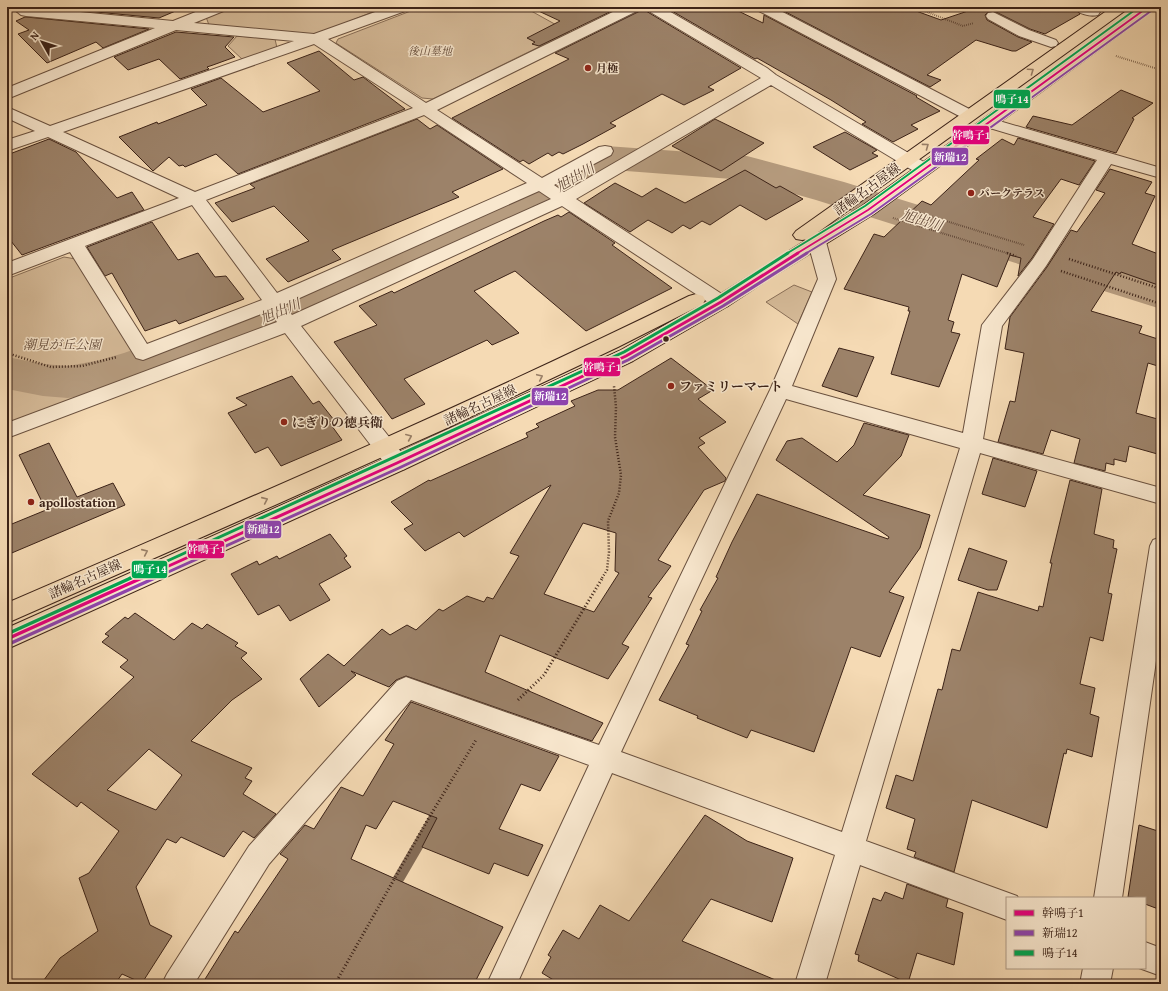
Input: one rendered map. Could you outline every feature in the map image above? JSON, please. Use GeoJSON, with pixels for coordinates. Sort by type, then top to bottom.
{"type":"FeatureCollection","features":[{"type":"Feature","properties":{"kind":"main road","name":"諸輪名古屋線"},"geometry":{"type":"LineString","coordinates":[[864,202],[907,159],[1121,7]]}},
{"type":"Feature","properties":{"kind":"main road","name":"諸輪名古屋線"},"geometry":{"type":"LineString","coordinates":[[7,613],[391,455],[626,356],[715,298],[757,278],[812,236],[864,202],[923,169],[989,123],[1148,7]]}},
{"type":"Feature","properties":{"kind":"main road","name":"諸輪名古屋線"},"geometry":{"type":"LineString","coordinates":[[7,639],[391,455]]}},
{"type":"Feature","properties":{"kind":"street"},"geometry":{"type":"LineString","coordinates":[[7,94],[221,7]]}},
{"type":"Feature","properties":{"kind":"street"},"geometry":{"type":"LineString","coordinates":[[7,270],[196,199],[426,109],[634,7]]}},
{"type":"Feature","properties":{"kind":"street"},"geometry":{"type":"LineString","coordinates":[[652,7],[762,71],[771,78],[923,169]]}},
{"type":"Feature","properties":{"kind":"street"},"geometry":{"type":"LineString","coordinates":[[762,7],[969,115]]}},
{"type":"Feature","properties":{"kind":"street"},"geometry":{"type":"LineString","coordinates":[[7,146],[315,39],[399,8]]}},
{"type":"Feature","properties":{"kind":"street"},"geometry":{"type":"LineString","coordinates":[[7,19],[28,9],[176,26],[315,39],[324,43],[426,109],[715,298]]}},
{"type":"Feature","properties":{"kind":"street"},"geometry":{"type":"LineString","coordinates":[[994,16],[1024,33],[1051,43]]}},
{"type":"Feature","properties":{"kind":"street"},"geometry":{"type":"LineString","coordinates":[[7,431],[280,312],[551,191],[630,161],[771,78]]}},
{"type":"Feature","properties":{"kind":"street"},"geometry":{"type":"LineString","coordinates":[[7,112],[196,199],[280,312],[391,455]]}},
{"type":"Feature","properties":{"kind":"street"},"geometry":{"type":"LineString","coordinates":[[989,123],[1161,173]]}},
{"type":"Feature","properties":{"kind":"street"},"geometry":{"type":"LineString","coordinates":[[551,191],[550,181],[605,151]]}},
{"type":"Feature","properties":{"kind":"street"},"geometry":{"type":"LineString","coordinates":[[810,984],[972,444],[992,325],[1043,258],[1106,158]]}},
{"type":"Feature","properties":{"kind":"street"},"geometry":{"type":"LineString","coordinates":[[75,244],[143,353],[260,308],[280,312],[551,191]]}},
{"type":"Feature","properties":{"kind":"street"},"geometry":{"type":"LineString","coordinates":[[502,984],[605,760],[780,390],[827,279],[812,236]]}},
{"type":"Feature","properties":{"kind":"street"},"geometry":{"type":"LineString","coordinates":[[780,390],[1161,496]]}},
{"type":"Feature","properties":{"kind":"street"},"geometry":{"type":"LineString","coordinates":[[1108,897],[1161,546]]}},
{"type":"Feature","properties":{"kind":"street"},"geometry":{"type":"LineString","coordinates":[[177,984],[259,855],[406,688],[605,760],[624,765],[1006,906]]}},
{"type":"Feature","properties":{"kind":"street"},"geometry":{"type":"LineString","coordinates":[[1146,956],[1161,962]]}},
{"type":"Feature","properties":{"kind":"street"},"geometry":{"type":"LineString","coordinates":[[1095,984],[1098,969]]}},
{"type":"Feature","properties":{"kind":"path"},"geometry":{"type":"LineString","coordinates":[[914,7],[963,26],[994,16]]}},
{"type":"Feature","properties":{"kind":"path"},"geometry":{"type":"LineString","coordinates":[[1113,54],[1161,70]]}},
{"type":"Feature","properties":{"kind":"path"},"geometry":{"type":"LineString","coordinates":[[7,354],[50,367],[82,366],[133,353],[143,353]]}},
{"type":"Feature","properties":{"kind":"path"},"geometry":{"type":"LineString","coordinates":[[335,984],[423,828],[494,719],[544,674],[607,570],[609,552],[608,521],[619,493],[621,475],[615,437],[616,407],[614,385]]}},
{"type":"Feature","properties":{"kind":"green space"},"geometry":{"type":"Polygon","coordinates":[[[231,7],[385,7],[320,33],[310,34],[209,25],[206,17],[231,7]]]}},
{"type":"Feature","properties":{"kind":"green space","name":"後山墓地"},"geometry":{"type":"Polygon","coordinates":[[[421,7],[524,7],[569,32],[433,99],[422,98],[336,43],[338,39],[421,7]]]}},
{"type":"Feature","properties":{"kind":"green space"},"geometry":{"type":"Polygon","coordinates":[[[237,36],[275,39],[277,48],[243,60],[228,46],[237,36]]]}},
{"type":"Feature","properties":{"kind":"green space","name":"潮見が丘公園"},"geometry":{"type":"Polygon","coordinates":[[[64,257],[76,259],[145,372],[7,424],[7,279],[64,257]]]}},
{"type":"Feature","properties":{"kind":"green space"},"geometry":{"type":"Polygon","coordinates":[[[794,285],[812,292],[798,324],[766,302],[794,285]]]}},
{"type":"Feature","properties":{"kind":"building"},"geometry":{"type":"Polygon","coordinates":[[[44,7],[185,7],[159,18],[44,7]]]}},
{"type":"Feature","properties":{"kind":"building"},"geometry":{"type":"Polygon","coordinates":[[[530,7],[620,7],[539,46],[532,44],[535,42],[527,38],[560,21],[530,7]]]}},
{"type":"Feature","properties":{"kind":"building"},"geometry":{"type":"Polygon","coordinates":[[[642,7],[646,11],[741,68],[708,87],[714,90],[684,105],[662,94],[610,123],[616,126],[583,144],[563,154],[559,152],[552,156],[548,153],[529,164],[523,160],[520,162],[452,118],[569,59],[555,53],[640,11],[642,7]]]}},
{"type":"Feature","properties":{"kind":"building"},"geometry":{"type":"Polygon","coordinates":[[[665,7],[707,7],[714,11],[721,7],[730,7],[763,23],[764,15],[917,96],[916,97],[940,111],[911,125],[918,129],[893,142],[862,124],[866,122],[831,100],[757,58],[755,59],[665,7]]]}},
{"type":"Feature","properties":{"kind":"building"},"geometry":{"type":"Polygon","coordinates":[[[776,7],[905,7],[941,20],[980,7],[1073,7],[1080,14],[1045,34],[1030,29],[994,11],[988,12],[985,15],[987,20],[1018,37],[1032,42],[1016,51],[1012,51],[976,40],[927,75],[941,80],[930,87],[776,7]]]}},
{"type":"Feature","properties":{"kind":"building"},"geometry":{"type":"Polygon","coordinates":[[[25,17],[149,29],[103,48],[96,42],[47,63],[18,34],[29,30],[16,21],[25,17]]]}},
{"type":"Feature","properties":{"kind":"building"},"geometry":{"type":"Polygon","coordinates":[[[176,32],[234,37],[225,47],[235,57],[207,67],[209,69],[180,79],[159,59],[128,70],[114,57],[176,32]]]}},
{"type":"Feature","properties":{"kind":"building"},"geometry":{"type":"Polygon","coordinates":[[[319,51],[354,80],[363,77],[405,109],[238,174],[216,154],[185,167],[183,165],[179,166],[169,157],[153,171],[119,137],[207,105],[191,89],[221,78],[263,112],[320,91],[287,63],[319,51]]]}},
{"type":"Feature","properties":{"kind":"building"},"geometry":{"type":"Polygon","coordinates":[[[1121,90],[1153,103],[1132,118],[1134,119],[1116,153],[1026,127],[1033,116],[1072,125],[1121,90]]]}},
{"type":"Feature","properties":{"kind":"building"},"geometry":{"type":"Polygon","coordinates":[[[417,119],[430,129],[437,125],[503,169],[452,192],[459,197],[332,250],[341,259],[288,282],[266,259],[309,241],[274,206],[232,222],[215,203],[255,188],[250,184],[417,119]]]}},
{"type":"Feature","properties":{"kind":"building"},"geometry":{"type":"Polygon","coordinates":[[[715,119],[764,143],[721,171],[672,146],[715,119]]]}},
{"type":"Feature","properties":{"kind":"building"},"geometry":{"type":"Polygon","coordinates":[[[845,132],[877,150],[872,153],[878,156],[850,170],[813,147],[845,132]]]}},
{"type":"Feature","properties":{"kind":"building"},"geometry":{"type":"Polygon","coordinates":[[[1018,138],[1095,161],[1079,185],[1061,179],[1033,217],[1054,224],[1032,258],[1018,276],[1021,258],[1010,255],[997,287],[962,274],[948,320],[954,322],[951,332],[960,334],[939,387],[891,374],[910,311],[908,311],[909,307],[844,289],[874,234],[884,237],[922,201],[931,205],[979,160],[976,159],[1002,139],[1014,145],[1018,138]]]}},
{"type":"Feature","properties":{"kind":"building"},"geometry":{"type":"Polygon","coordinates":[[[49,139],[76,152],[117,198],[132,192],[144,210],[22,255],[7,236],[7,155],[49,139]]]}},
{"type":"Feature","properties":{"kind":"building"},"geometry":{"type":"Polygon","coordinates":[[[1110,169],[1152,182],[1145,193],[1155,196],[1132,244],[1161,255],[1161,286],[1121,272],[1120,274],[1116,272],[1091,311],[1142,326],[1139,333],[1161,340],[1161,367],[1148,363],[1136,413],[1161,420],[1161,455],[1129,446],[1126,462],[1114,459],[1114,465],[1106,463],[1105,471],[1074,463],[1080,439],[1051,430],[1043,454],[998,442],[1010,401],[1015,402],[1024,353],[1005,349],[1010,317],[1047,267],[1071,230],[1077,232],[1105,193],[1096,190],[1110,169]]]}},
{"type":"Feature","properties":{"kind":"building"},"geometry":{"type":"Polygon","coordinates":[[[745,170],[776,188],[780,186],[803,199],[766,220],[740,205],[710,225],[702,221],[690,229],[683,225],[672,233],[648,220],[630,232],[584,203],[615,183],[642,197],[656,188],[685,203],[745,170]]]}},
{"type":"Feature","properties":{"kind":"building"},"geometry":{"type":"Polygon","coordinates":[[[569,212],[615,243],[612,245],[672,288],[586,331],[515,271],[474,291],[519,333],[492,345],[487,340],[404,379],[425,404],[392,419],[334,342],[377,325],[359,306],[392,291],[394,293],[544,221],[558,215],[561,217],[569,212]]]}},
{"type":"Feature","properties":{"kind":"building"},"geometry":{"type":"Polygon","coordinates":[[[152,222],[178,260],[198,253],[215,277],[226,276],[244,299],[179,324],[176,320],[145,331],[112,273],[105,276],[87,247],[152,222]]]}},
{"type":"Feature","properties":{"kind":"building"},"geometry":{"type":"Polygon","coordinates":[[[839,348],[874,357],[857,397],[822,386],[839,348]]]}},
{"type":"Feature","properties":{"kind":"building"},"geometry":{"type":"Polygon","coordinates":[[[671,358],[713,390],[698,399],[726,422],[699,438],[705,443],[698,447],[726,478],[725,481],[704,490],[658,560],[671,566],[648,597],[652,598],[622,644],[629,647],[608,679],[500,635],[485,672],[603,723],[592,741],[406,676],[396,680],[389,687],[351,671],[356,675],[319,707],[300,679],[328,654],[344,666],[382,629],[390,635],[407,625],[416,630],[439,609],[443,611],[467,596],[484,602],[487,597],[493,599],[519,556],[510,553],[551,485],[464,537],[459,532],[425,551],[404,529],[413,524],[391,502],[429,480],[430,481],[528,437],[526,433],[539,427],[536,424],[575,406],[571,401],[598,390],[618,390],[671,358]],[[583,523],[544,594],[594,612],[619,573],[615,571],[616,533],[583,523]]]}},
{"type":"Feature","properties":{"kind":"building"},"geometry":{"type":"Polygon","coordinates":[[[292,376],[313,404],[319,401],[334,420],[329,422],[342,440],[281,466],[268,447],[255,453],[228,413],[247,405],[236,398],[292,376]]]}},
{"type":"Feature","properties":{"kind":"building"},"geometry":{"type":"Polygon","coordinates":[[[864,423],[909,435],[901,456],[863,495],[930,515],[920,548],[889,592],[904,597],[880,657],[851,647],[814,752],[751,730],[747,738],[697,718],[698,716],[659,700],[689,645],[686,644],[702,611],[700,610],[718,578],[716,577],[732,542],[757,494],[888,539],[889,537],[776,460],[787,441],[802,438],[837,462],[854,445],[864,423]]]}},
{"type":"Feature","properties":{"kind":"building"},"geometry":{"type":"Polygon","coordinates":[[[49,443],[77,497],[113,483],[125,505],[7,555],[7,526],[46,510],[19,455],[49,443]]]}},
{"type":"Feature","properties":{"kind":"building"},"geometry":{"type":"Polygon","coordinates":[[[993,458],[1037,471],[1025,507],[982,494],[993,458]]]}},
{"type":"Feature","properties":{"kind":"building"},"geometry":{"type":"Polygon","coordinates":[[[1070,480],[1102,489],[1094,534],[1114,540],[1113,548],[1117,549],[1108,593],[1112,594],[1103,641],[1090,637],[1080,684],[1095,688],[1090,714],[1099,717],[1092,757],[1067,749],[1066,754],[1064,753],[1047,828],[972,800],[954,872],[914,857],[916,852],[907,849],[915,819],[886,808],[896,775],[913,781],[938,689],[942,690],[952,649],[960,651],[978,592],[1038,611],[1039,606],[1043,607],[1052,563],[1050,563],[1070,480]]]}},
{"type":"Feature","properties":{"kind":"building"},"geometry":{"type":"Polygon","coordinates":[[[330,534],[347,556],[344,558],[351,567],[319,584],[330,600],[290,621],[279,605],[258,615],[231,574],[257,561],[259,565],[277,556],[279,559],[330,534]]]}},
{"type":"Feature","properties":{"kind":"building"},"geometry":{"type":"Polygon","coordinates":[[[969,548],[1007,561],[997,590],[988,590],[958,580],[969,548]]]}},
{"type":"Feature","properties":{"kind":"building"},"geometry":{"type":"Polygon","coordinates":[[[135,613],[174,640],[192,623],[202,629],[207,624],[238,643],[235,646],[247,653],[241,658],[262,679],[232,700],[191,741],[252,768],[245,778],[252,781],[243,794],[276,814],[254,838],[243,831],[224,857],[181,837],[176,843],[167,839],[136,887],[150,925],[172,936],[142,983],[122,974],[115,984],[41,984],[60,958],[98,931],[79,878],[89,873],[119,831],[81,802],[77,807],[32,774],[134,677],[120,667],[128,660],[102,642],[109,636],[105,634],[125,617],[128,619],[135,613]],[[149,749],[107,790],[156,810],[182,775],[149,749]]]}},
{"type":"Feature","properties":{"kind":"building"},"geometry":{"type":"Polygon","coordinates":[[[411,702],[559,756],[540,791],[521,784],[499,829],[543,845],[528,876],[494,863],[489,874],[422,847],[437,818],[393,801],[376,829],[366,825],[351,859],[503,927],[474,984],[202,984],[235,931],[238,933],[288,859],[280,854],[305,825],[314,829],[341,787],[363,796],[394,744],[385,740],[411,702]]]}},
{"type":"Feature","properties":{"kind":"building"},"geometry":{"type":"Polygon","coordinates":[[[705,815],[747,841],[793,858],[772,922],[711,899],[682,941],[785,984],[560,984],[542,973],[551,957],[548,955],[563,930],[579,939],[600,905],[629,921],[705,815]]]}},
{"type":"Feature","properties":{"kind":"building"},"geometry":{"type":"Polygon","coordinates":[[[1139,825],[1161,832],[1161,910],[1146,904],[1146,897],[1128,897],[1139,825]]]}},
{"type":"Feature","properties":{"kind":"building"},"geometry":{"type":"Polygon","coordinates":[[[907,884],[948,899],[946,907],[963,913],[954,965],[917,953],[908,983],[858,961],[859,955],[855,954],[873,898],[881,901],[885,892],[903,899],[907,884]]]}},
{"type":"Feature","properties":{"kind":"waterway","name":"旭出川"},"geometry":{"type":"LineString","coordinates":[[7,373],[43,380],[68,382],[104,376],[141,364],[263,319],[542,196],[606,158],[747,168],[830,191],[1161,295]]}},
{"type":"Feature","properties":{"kind":"waterway"},"geometry":{"type":"LineString","coordinates":[[392,890],[441,806]]}},
{"type":"Feature","properties":{"kind":"transit line","name":"鳴子14"},"geometry":{"type":"LineString","coordinates":[[7,634],[395,458],[624,352],[718,298],[754,274],[865,206],[1139,7]]}},
{"type":"Feature","properties":{"kind":"transit line","name":"幹鳴子1"},"geometry":{"type":"LineString","coordinates":[[7,639],[397,463],[626,356],[721,302],[757,278],[868,210],[1148,7]]}},
{"type":"Feature","properties":{"kind":"transit line","name":"新瑞12"},"geometry":{"type":"LineString","coordinates":[[9,644],[399,468],[628,360],[723,306],[871,214],[1151,11]]}},
{"type":"Feature","properties":{"kind":"place","name":"月極"},"geometry":{"type":"Point","coordinates":[588,68]}},
{"type":"Feature","properties":{"kind":"place","name":"パークテラス"},"geometry":{"type":"Point","coordinates":[971,193]}},
{"type":"Feature","properties":{"kind":"place","name":"ファミリーマート"},"geometry":{"type":"Point","coordinates":[671,386]}},
{"type":"Feature","properties":{"kind":"place","name":"にぎりの徳兵衛"},"geometry":{"type":"Point","coordinates":[284,422]}},
{"type":"Feature","properties":{"kind":"place","name":"apollostation"},"geometry":{"type":"Point","coordinates":[31,502]}}]}
